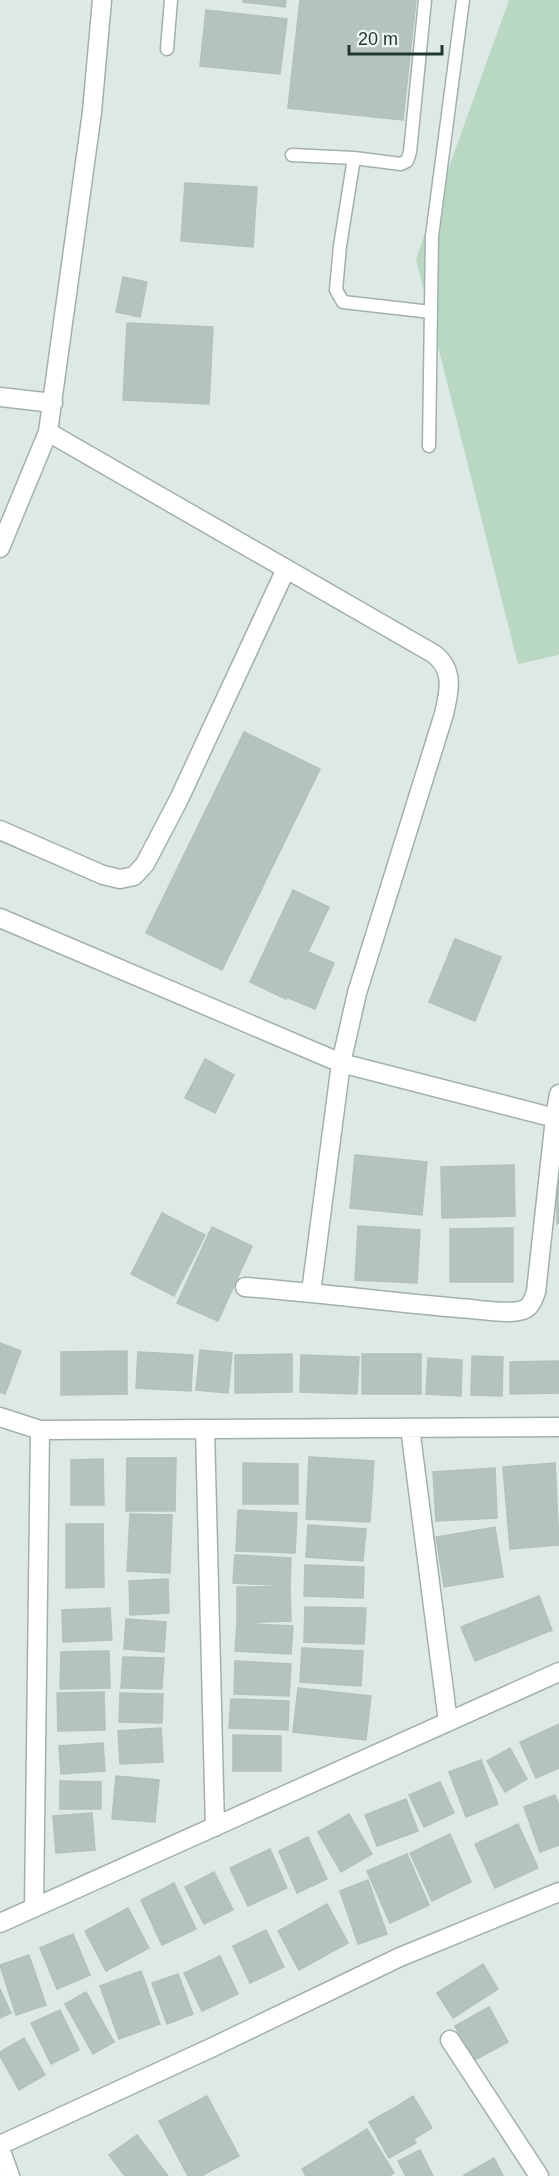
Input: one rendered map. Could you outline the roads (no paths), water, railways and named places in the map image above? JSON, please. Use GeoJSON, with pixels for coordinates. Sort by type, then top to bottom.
{"type":"FeatureCollection","features":[{"type":"Feature","properties":{"kind":"street"},"geometry":{"type":"LineString","coordinates":[[0,548],[48,432],[92,112],[102,0]]}},
{"type":"Feature","properties":{"kind":"street"},"geometry":{"type":"LineString","coordinates":[[0,397],[53,403]]}},
{"type":"Feature","properties":{"kind":"street"},"geometry":{"type":"LineString","coordinates":[[48,432],[434,654],[445,663],[450,682],[444,714],[357,993],[341,1063],[310,1292]]}},
{"type":"Feature","properties":{"kind":"street"},"geometry":{"type":"LineString","coordinates":[[0,830],[104,875],[120,879],[134,876],[145,864],[179,799],[286,569]]}},
{"type":"Feature","properties":{"kind":"street"},"geometry":{"type":"LineString","coordinates":[[0,918],[341,1063],[557,1118]]}},
{"type":"Feature","properties":{"kind":"street"},"geometry":{"type":"LineString","coordinates":[[245,1287],[408,1304],[505,1311],[526,1309],[536,1292],[559,1094]]}},
{"type":"Feature","properties":{"kind":"street"},"geometry":{"type":"LineString","coordinates":[[0,1417],[40,1430],[559,1427]]}},
{"type":"Feature","properties":{"kind":"street"},"geometry":{"type":"LineString","coordinates":[[410,1428],[448,1722]]}},
{"type":"Feature","properties":{"kind":"street"},"geometry":{"type":"LineString","coordinates":[[34,1908],[40,1430]]}},
{"type":"Feature","properties":{"kind":"street"},"geometry":{"type":"LineString","coordinates":[[205,1430],[214,1827]]}},
{"type":"Feature","properties":{"kind":"street"},"geometry":{"type":"LineString","coordinates":[[0,1923],[559,1672]]}},
{"type":"Feature","properties":{"kind":"street"},"geometry":{"type":"LineString","coordinates":[[10,2176],[0,2146],[400,1957],[559,1892]]}},
{"type":"Feature","properties":{"kind":"street"},"geometry":{"type":"LineString","coordinates":[[450,2040],[539,2176]]}},
{"type":"Feature","properties":{"kind":"lane"},"geometry":{"type":"LineString","coordinates":[[167,49],[171,0]]}},
{"type":"Feature","properties":{"kind":"lane"},"geometry":{"type":"LineString","coordinates":[[292,155],[354,158],[401,164],[407,161],[410,152],[425,0]]}},
{"type":"Feature","properties":{"kind":"lane"},"geometry":{"type":"LineString","coordinates":[[429,446],[432,236],[463,0]]}},
{"type":"Feature","properties":{"kind":"lane"},"geometry":{"type":"LineString","coordinates":[[354,158],[340,246],[336,290],[343,302],[431,312]]}}]}
